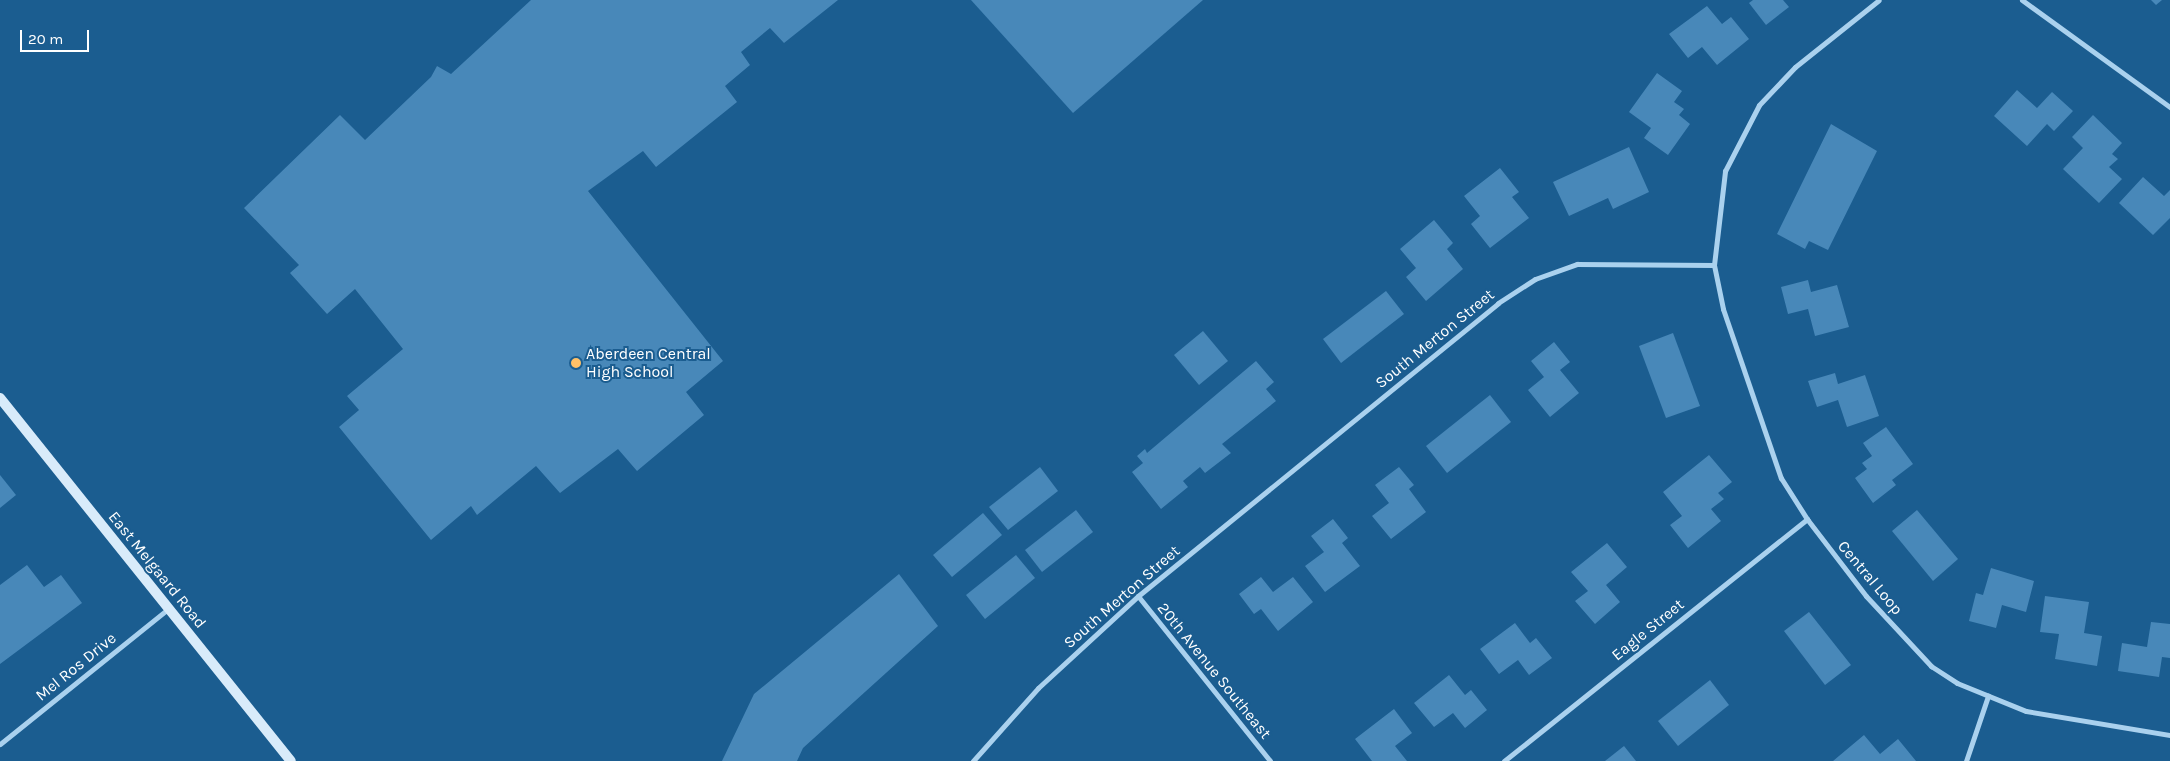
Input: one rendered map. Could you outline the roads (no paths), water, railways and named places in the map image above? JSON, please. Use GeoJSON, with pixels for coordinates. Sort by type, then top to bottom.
{"type":"FeatureCollection","features":[{"type":"Feature","properties":{"kind":"main road","name":"East Melgaard Road"},"geometry":{"type":"LineString","coordinates":[[0,398],[291,761]]}},
{"type":"Feature","properties":{"kind":"street"},"geometry":{"type":"LineString","coordinates":[[1714,265],[1725,171],[1759,106],[1795,67],[1879,0]]}},
{"type":"Feature","properties":{"kind":"street"},"geometry":{"type":"LineString","coordinates":[[2022,0],[2170,108]]}},
{"type":"Feature","properties":{"kind":"street","name":"South Merton Street"},"geometry":{"type":"LineString","coordinates":[[973,761],[1038,688],[1138,596],[1498,303],[1536,279],[1577,264],[1714,265]]}},
{"type":"Feature","properties":{"kind":"street","name":"Central Loop"},"geometry":{"type":"LineString","coordinates":[[1714,265],[1723,309],[1758,418],[1781,478],[1807,519],[1866,596],[1931,666],[1957,683],[2026,711],[2170,735]]}},
{"type":"Feature","properties":{"kind":"street","name":"Eagle Street"},"geometry":{"type":"LineString","coordinates":[[1504,761],[1807,519]]}},
{"type":"Feature","properties":{"kind":"street","name":"20th Avenue Southeast"},"geometry":{"type":"LineString","coordinates":[[1138,596],[1270,761]]}},
{"type":"Feature","properties":{"kind":"street","name":"Mel Ros Drive"},"geometry":{"type":"LineString","coordinates":[[0,744],[168,609]]}},
{"type":"Feature","properties":{"kind":"street"},"geometry":{"type":"LineString","coordinates":[[1966,761],[1988,696]]}},
{"type":"Feature","properties":{"kind":"place","name":"Aberdeen Central High School"},"geometry":{"type":"Point","coordinates":[576,363]}}]}
